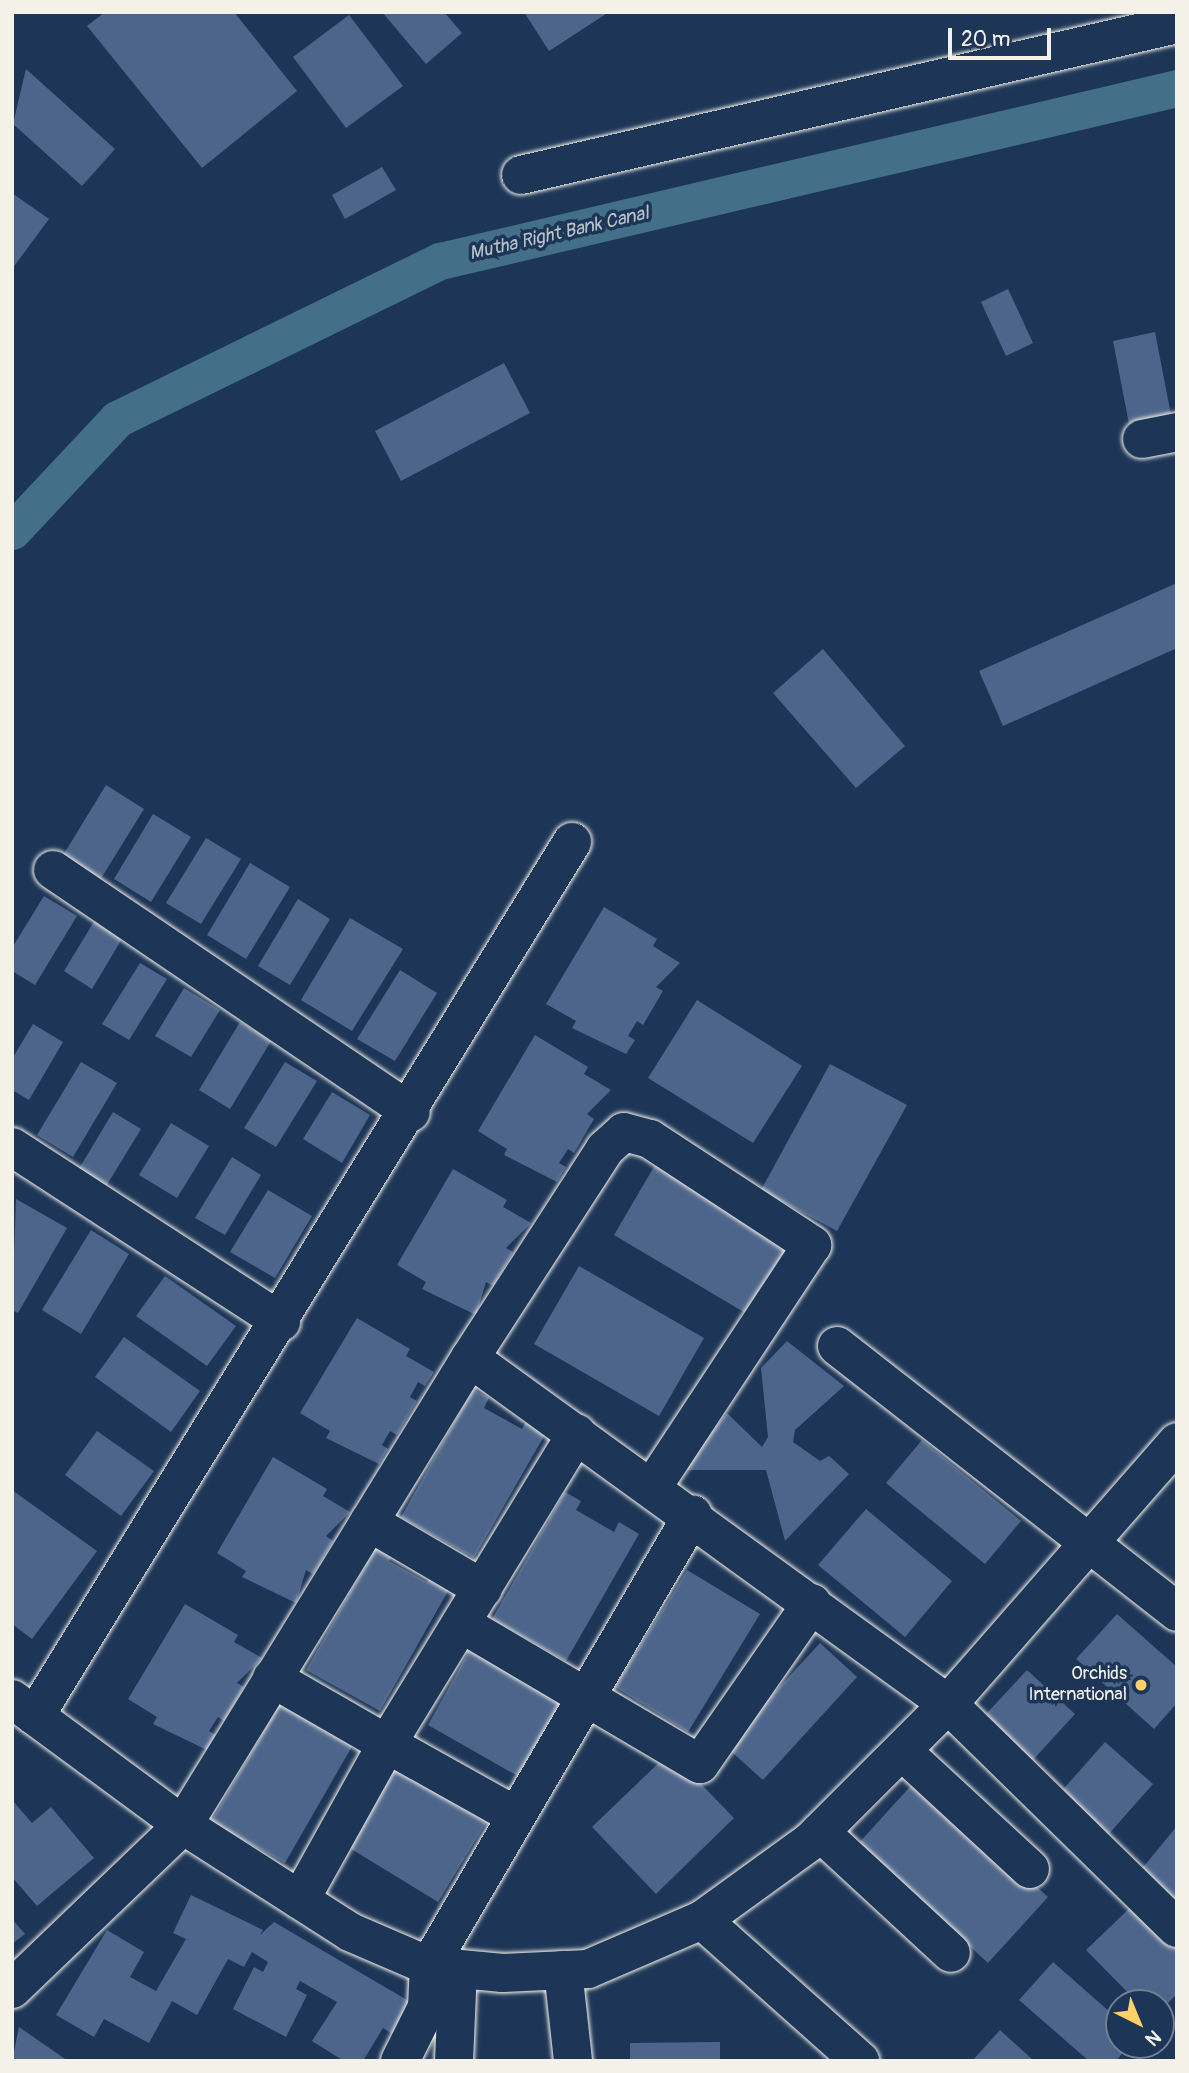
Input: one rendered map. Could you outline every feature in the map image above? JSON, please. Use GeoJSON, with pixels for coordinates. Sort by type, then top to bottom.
{"type":"FeatureCollection","features":[{"type":"Feature","properties":{"kind":"street"},"geometry":{"type":"LineString","coordinates":[[521,175],[1177,24]]}},
{"type":"Feature","properties":{"kind":"street"},"geometry":{"type":"LineString","coordinates":[[572,842],[411,1112],[281,1322],[24,1708],[183,1825],[350,1932],[443,1967],[588,1969],[702,1920],[820,1832],[948,1704],[1091,1540],[1173,1454]]}},
{"type":"Feature","properties":{"kind":"street"},"geometry":{"type":"LineString","coordinates":[[53,870],[411,1112]]}},
{"type":"Feature","properties":{"kind":"street"},"geometry":{"type":"LineString","coordinates":[[12,1989],[183,1825],[470,1358],[605,1149],[624,1132],[650,1139],[812,1245],[653,1486]]}},
{"type":"Feature","properties":{"kind":"street"},"geometry":{"type":"LineString","coordinates":[[12,1147],[281,1322]]}},
{"type":"Feature","properties":{"kind":"street"},"geometry":{"type":"LineString","coordinates":[[837,1346],[1091,1540],[1177,1612]]}},
{"type":"Feature","properties":{"kind":"street"},"geometry":{"type":"LineString","coordinates":[[470,1358],[693,1514],[948,1704],[1177,1928]]}},
{"type":"Feature","properties":{"kind":"street"},"geometry":{"type":"LineString","coordinates":[[300,1900],[387,1744],[577,1433]]}},
{"type":"Feature","properties":{"kind":"street"},"geometry":{"type":"LineString","coordinates":[[400,2061],[516,1816],[693,1514]]}},
{"type":"Feature","properties":{"kind":"street"},"geometry":{"type":"LineString","coordinates":[[369,1522],[483,1589]]}},
{"type":"Feature","properties":{"kind":"street"},"geometry":{"type":"LineString","coordinates":[[462,1624],[700,1763],[812,1603]]}},
{"type":"Feature","properties":{"kind":"street"},"geometry":{"type":"LineString","coordinates":[[272,1678],[516,1816]]}},
{"type":"Feature","properties":{"kind":"street"},"geometry":{"type":"LineString","coordinates":[[902,1751],[1030,1869]]}},
{"type":"Feature","properties":{"kind":"street"},"geometry":{"type":"LineString","coordinates":[[820,1832],[951,1953]]}},
{"type":"Feature","properties":{"kind":"street"},"geometry":{"type":"LineString","coordinates":[[702,1920],[860,2061]]}},
{"type":"Feature","properties":{"kind":"street"},"geometry":{"type":"LineString","coordinates":[[443,1967],[454,2061]]}},
{"type":"Feature","properties":{"kind":"street"},"geometry":{"type":"LineString","coordinates":[[563,1970],[573,2061]]}},
{"type":"Feature","properties":{"kind":"building"},"geometry":{"type":"Polygon","coordinates":[[[105,12],[234,12],[297,91],[202,168],[87,26],[105,12]]]}},
{"type":"Feature","properties":{"kind":"building"},"geometry":{"type":"Polygon","coordinates":[[[382,12],[444,12],[462,33],[426,64],[382,12]]]}},
{"type":"Feature","properties":{"kind":"building"},"geometry":{"type":"Polygon","coordinates":[[[524,12],[609,12],[549,51],[524,12]]]}},
{"type":"Feature","properties":{"kind":"building"},"geometry":{"type":"Polygon","coordinates":[[[349,15],[403,86],[346,128],[293,57],[349,15]]]}},
{"type":"Feature","properties":{"kind":"building"},"geometry":{"type":"Polygon","coordinates":[[[26,69],[115,149],[82,186],[13,124],[26,69]]]}},
{"type":"Feature","properties":{"kind":"building"},"geometry":{"type":"Polygon","coordinates":[[[382,167],[396,190],[345,219],[332,195],[382,167]]]}},
{"type":"Feature","properties":{"kind":"building"},"geometry":{"type":"Polygon","coordinates":[[[12,193],[49,219],[12,269],[12,193]]]}},
{"type":"Feature","properties":{"kind":"building"},"geometry":{"type":"Polygon","coordinates":[[[1008,289],[1033,343],[1006,356],[981,302],[1008,289]]]}},
{"type":"Feature","properties":{"kind":"building"},"geometry":{"type":"Polygon","coordinates":[[[1155,332],[1171,415],[1129,424],[1113,341],[1155,332]]]}},
{"type":"Feature","properties":{"kind":"building"},"geometry":{"type":"Polygon","coordinates":[[[504,363],[530,413],[401,481],[375,431],[504,363]]]}},
{"type":"Feature","properties":{"kind":"building"},"geometry":{"type":"Polygon","coordinates":[[[1177,583],[1177,648],[1003,726],[979,671],[1177,583]]]}},
{"type":"Feature","properties":{"kind":"building"},"geometry":{"type":"Polygon","coordinates":[[[823,649],[905,746],[856,788],[773,693],[823,649]]]}},
{"type":"Feature","properties":{"kind":"building"},"geometry":{"type":"Polygon","coordinates":[[[106,785],[144,809],[97,885],[59,862],[106,785]]]}},
{"type":"Feature","properties":{"kind":"building"},"geometry":{"type":"Polygon","coordinates":[[[153,814],[191,837],[151,902],[114,879],[153,814]]]}},
{"type":"Feature","properties":{"kind":"building"},"geometry":{"type":"Polygon","coordinates":[[[206,838],[241,859],[201,924],[166,903],[206,838]]]}},
{"type":"Feature","properties":{"kind":"building"},"geometry":{"type":"Polygon","coordinates":[[[250,863],[290,887],[246,959],[207,935],[250,863]]]}},
{"type":"Feature","properties":{"kind":"building"},"geometry":{"type":"Polygon","coordinates":[[[44,896],[77,916],[35,985],[12,971],[12,948],[44,896]]]}},
{"type":"Feature","properties":{"kind":"building"},"geometry":{"type":"Polygon","coordinates":[[[298,899],[330,919],[290,985],[258,966],[298,899]]]}},
{"type":"Feature","properties":{"kind":"building"},"geometry":{"type":"Polygon","coordinates":[[[604,907],[657,939],[653,946],[680,963],[656,987],[663,991],[643,1025],[637,1021],[628,1036],[635,1040],[626,1054],[572,1028],[576,1021],[546,1004],[604,907]]]}},
{"type":"Feature","properties":{"kind":"building"},"geometry":{"type":"Polygon","coordinates":[[[350,918],[403,949],[352,1031],[301,1000],[350,918]]]}},
{"type":"Feature","properties":{"kind":"building"},"geometry":{"type":"Polygon","coordinates":[[[95,920],[123,937],[92,989],[64,971],[95,920]]]}},
{"type":"Feature","properties":{"kind":"building"},"geometry":{"type":"Polygon","coordinates":[[[140,963],[167,979],[129,1040],[102,1024],[140,963]]]}},
{"type":"Feature","properties":{"kind":"building"},"geometry":{"type":"Polygon","coordinates":[[[400,970],[437,993],[395,1061],[357,1039],[400,970]]]}},
{"type":"Feature","properties":{"kind":"building"},"geometry":{"type":"Polygon","coordinates":[[[184,988],[220,1010],[191,1057],[155,1036],[184,988]]]}},
{"type":"Feature","properties":{"kind":"building"},"geometry":{"type":"Polygon","coordinates":[[[697,1000],[802,1066],[753,1143],[648,1078],[697,1000]]]}},
{"type":"Feature","properties":{"kind":"building"},"geometry":{"type":"Polygon","coordinates":[[[240,1022],[271,1041],[230,1109],[199,1090],[240,1022]]]}},
{"type":"Feature","properties":{"kind":"building"},"geometry":{"type":"Polygon","coordinates":[[[33,1024],[63,1042],[29,1100],[12,1090],[12,1059],[33,1024]]]}},
{"type":"Feature","properties":{"kind":"building"},"geometry":{"type":"Polygon","coordinates":[[[535,1035],[588,1067],[584,1074],[611,1090],[587,1114],[594,1119],[574,1153],[568,1149],[559,1163],[566,1167],[557,1182],[504,1155],[507,1149],[478,1131],[535,1035]]]}},
{"type":"Feature","properties":{"kind":"building"},"geometry":{"type":"Polygon","coordinates":[[[81,1062],[117,1083],[73,1157],[37,1135],[81,1062]]]}},
{"type":"Feature","properties":{"kind":"building"},"geometry":{"type":"Polygon","coordinates":[[[285,1062],[317,1081],[276,1147],[244,1128],[285,1062]]]}},
{"type":"Feature","properties":{"kind":"building"},"geometry":{"type":"Polygon","coordinates":[[[830,1064],[907,1105],[837,1231],[761,1190],[830,1064]]]}},
{"type":"Feature","properties":{"kind":"building"},"geometry":{"type":"Polygon","coordinates":[[[332,1092],[370,1115],[342,1163],[303,1139],[332,1092]]]}},
{"type":"Feature","properties":{"kind":"building"},"geometry":{"type":"Polygon","coordinates":[[[113,1112],[141,1129],[105,1188],[77,1172],[113,1112]]]}},
{"type":"Feature","properties":{"kind":"building"},"geometry":{"type":"Polygon","coordinates":[[[171,1123],[209,1146],[177,1198],[139,1175],[171,1123]]]}},
{"type":"Feature","properties":{"kind":"building"},"geometry":{"type":"Polygon","coordinates":[[[232,1157],[261,1175],[225,1235],[195,1218],[232,1157]]]}},
{"type":"Feature","properties":{"kind":"building"},"geometry":{"type":"Polygon","coordinates":[[[655,1165],[789,1244],[747,1314],[614,1235],[655,1165]]]}},
{"type":"Feature","properties":{"kind":"building"},"geometry":{"type":"Polygon","coordinates":[[[453,1169],[507,1200],[503,1207],[531,1223],[506,1248],[513,1252],[493,1286],[486,1282],[476,1315],[422,1289],[426,1282],[397,1265],[453,1169]]]}},
{"type":"Feature","properties":{"kind":"building"},"geometry":{"type":"Polygon","coordinates":[[[268,1190],[312,1216],[275,1278],[230,1252],[268,1190]]]}},
{"type":"Feature","properties":{"kind":"building"},"geometry":{"type":"Polygon","coordinates":[[[16,1199],[67,1228],[18,1313],[12,1310],[16,1199]]]}},
{"type":"Feature","properties":{"kind":"building"},"geometry":{"type":"Polygon","coordinates":[[[91,1230],[129,1254],[81,1334],[42,1310],[91,1230]]]}},
{"type":"Feature","properties":{"kind":"building"},"geometry":{"type":"Polygon","coordinates":[[[579,1266],[704,1338],[659,1416],[534,1344],[579,1266]]]}},
{"type":"Feature","properties":{"kind":"building"},"geometry":{"type":"Polygon","coordinates":[[[165,1276],[236,1326],[207,1366],[136,1316],[165,1276]]]}},
{"type":"Feature","properties":{"kind":"building"},"geometry":{"type":"Polygon","coordinates":[[[357,1318],[410,1349],[406,1356],[434,1372],[425,1386],[418,1382],[410,1397],[417,1401],[397,1435],[390,1431],[382,1445],[388,1449],[379,1464],[326,1438],[330,1431],[300,1413],[357,1318]]]}},
{"type":"Feature","properties":{"kind":"building"},"geometry":{"type":"Polygon","coordinates":[[[124,1337],[200,1391],[171,1432],[95,1377],[124,1337]]]}},
{"type":"Feature","properties":{"kind":"building"},"geometry":{"type":"Polygon","coordinates":[[[787,1341],[844,1386],[795,1430],[793,1442],[820,1461],[829,1456],[849,1474],[785,1541],[766,1470],[682,1470],[727,1413],[762,1447],[768,1437],[761,1368],[787,1341]]]}},
{"type":"Feature","properties":{"kind":"building"},"geometry":{"type":"Polygon","coordinates":[[[473,1389],[489,1398],[484,1408],[522,1429],[527,1420],[547,1431],[474,1558],[401,1517],[473,1389]]]}},
{"type":"Feature","properties":{"kind":"building"},"geometry":{"type":"Polygon","coordinates":[[[97,1431],[154,1471],[121,1516],[65,1475],[97,1431]]]}},
{"type":"Feature","properties":{"kind":"building"},"geometry":{"type":"Polygon","coordinates":[[[922,1440],[1021,1521],[985,1564],[886,1483],[922,1440]]]}},
{"type":"Feature","properties":{"kind":"building"},"geometry":{"type":"Polygon","coordinates":[[[273,1457],[327,1489],[323,1496],[350,1512],[326,1536],[333,1541],[313,1574],[306,1570],[296,1603],[242,1577],[246,1571],[217,1553],[273,1457]]]}},
{"type":"Feature","properties":{"kind":"building"},"geometry":{"type":"Polygon","coordinates":[[[12,1490],[97,1551],[32,1639],[12,1624],[12,1490]]]}},
{"type":"Feature","properties":{"kind":"building"},"geometry":{"type":"Polygon","coordinates":[[[565,1492],[581,1501],[576,1510],[614,1532],[619,1522],[639,1534],[566,1661],[492,1619],[565,1492]]]}},
{"type":"Feature","properties":{"kind":"building"},"geometry":{"type":"Polygon","coordinates":[[[866,1509],[952,1581],[905,1637],[818,1565],[866,1509]]]}},
{"type":"Feature","properties":{"kind":"building"},"geometry":{"type":"Polygon","coordinates":[[[379,1542],[395,1552],[389,1561],[427,1582],[433,1573],[452,1584],[380,1711],[306,1670],[379,1542]]]}},
{"type":"Feature","properties":{"kind":"building"},"geometry":{"type":"Polygon","coordinates":[[[687,1570],[760,1614],[688,1732],[615,1687],[687,1570]]]}},
{"type":"Feature","properties":{"kind":"building"},"geometry":{"type":"Polygon","coordinates":[[[185,1604],[238,1635],[234,1642],[262,1658],[237,1683],[244,1687],[224,1721],[218,1717],[209,1731],[216,1735],[207,1750],[153,1724],[157,1717],[128,1699],[185,1604]]]}},
{"type":"Feature","properties":{"kind":"building","name":"Orchids International"},"geometry":{"type":"Polygon","coordinates":[[[1117,1614],[1177,1667],[1177,1703],[1154,1729],[1076,1659],[1117,1614]]]}},
{"type":"Feature","properties":{"kind":"building"},"geometry":{"type":"Polygon","coordinates":[[[474,1642],[568,1695],[521,1778],[428,1725],[474,1642]]]}},
{"type":"Feature","properties":{"kind":"building"},"geometry":{"type":"Polygon","coordinates":[[[820,1643],[857,1677],[763,1780],[725,1746],[820,1643]]]}},
{"type":"Feature","properties":{"kind":"building"},"geometry":{"type":"Polygon","coordinates":[[[1027,1670],[1075,1714],[1022,1772],[973,1728],[1027,1670]]]}},
{"type":"Feature","properties":{"kind":"building"},"geometry":{"type":"Polygon","coordinates":[[[285,1695],[358,1736],[285,1863],[211,1822],[285,1695]]]}},
{"type":"Feature","properties":{"kind":"building"},"geometry":{"type":"Polygon","coordinates":[[[1105,1742],[1153,1784],[1100,1844],[1052,1802],[1105,1742]]]}},
{"type":"Feature","properties":{"kind":"building"},"geometry":{"type":"Polygon","coordinates":[[[670,1752],[734,1818],[656,1894],[592,1827],[670,1752]]]}},
{"type":"Feature","properties":{"kind":"building"},"geometry":{"type":"Polygon","coordinates":[[[401,1760],[491,1815],[438,1902],[348,1847],[401,1760]]]}},
{"type":"Feature","properties":{"kind":"building"},"geometry":{"type":"Polygon","coordinates":[[[917,1779],[1048,1897],[988,1963],[858,1844],[917,1779]]]}},
{"type":"Feature","properties":{"kind":"building"},"geometry":{"type":"Polygon","coordinates":[[[12,1800],[32,1823],[51,1807],[94,1858],[37,1906],[12,1877],[12,1800]]]}},
{"type":"Feature","properties":{"kind":"building"},"geometry":{"type":"Polygon","coordinates":[[[1177,1826],[1177,1901],[1140,1871],[1177,1826]]]}},
{"type":"Feature","properties":{"kind":"building"},"geometry":{"type":"Polygon","coordinates":[[[191,1895],[263,1930],[260,1935],[274,1922],[419,2007],[400,2039],[383,2028],[363,2061],[344,2061],[312,2041],[337,2002],[300,1981],[296,1989],[307,1995],[286,2037],[233,2009],[254,1967],[263,1972],[268,1962],[252,1952],[244,1967],[228,1959],[197,2015],[172,2001],[149,2043],[104,2019],[94,2037],[56,2015],[107,1930],[144,1952],[130,1977],[156,1991],[186,1939],[173,1933],[191,1895]]]}},
{"type":"Feature","properties":{"kind":"building"},"geometry":{"type":"Polygon","coordinates":[[[1134,1904],[1177,1948],[1177,1994],[1175,1996],[1175,1989],[1124,1989],[1086,1950],[1134,1904]]]}},
{"type":"Feature","properties":{"kind":"building"},"geometry":{"type":"Polygon","coordinates":[[[12,1919],[25,1934],[12,1944],[12,1919]]]}},
{"type":"Feature","properties":{"kind":"building"},"geometry":{"type":"Polygon","coordinates":[[[1053,1962],[1105,2008],[1105,2059],[1118,2059],[1089,2061],[1019,2000],[1053,1962]]]}},
{"type":"Feature","properties":{"kind":"building"},"geometry":{"type":"Polygon","coordinates":[[[19,2027],[68,2061],[12,2061],[19,2027]]]}},
{"type":"Feature","properties":{"kind":"building"},"geometry":{"type":"Polygon","coordinates":[[[1000,2030],[1034,2061],[972,2061],[1000,2030]]]}},
{"type":"Feature","properties":{"kind":"building"},"geometry":{"type":"Polygon","coordinates":[[[720,2042],[720,2061],[630,2061],[630,2043],[720,2042]]]}},
{"type":"Feature","properties":{"kind":"waterway","name":"Mutha Right Bank Canal"},"geometry":{"type":"LineString","coordinates":[[12,531],[117,419],[440,261],[1177,88]]}},
{"type":"Feature","properties":{"kind":"place","name":"Orchids International"},"geometry":{"type":"Point","coordinates":[1141,1685]}}]}
